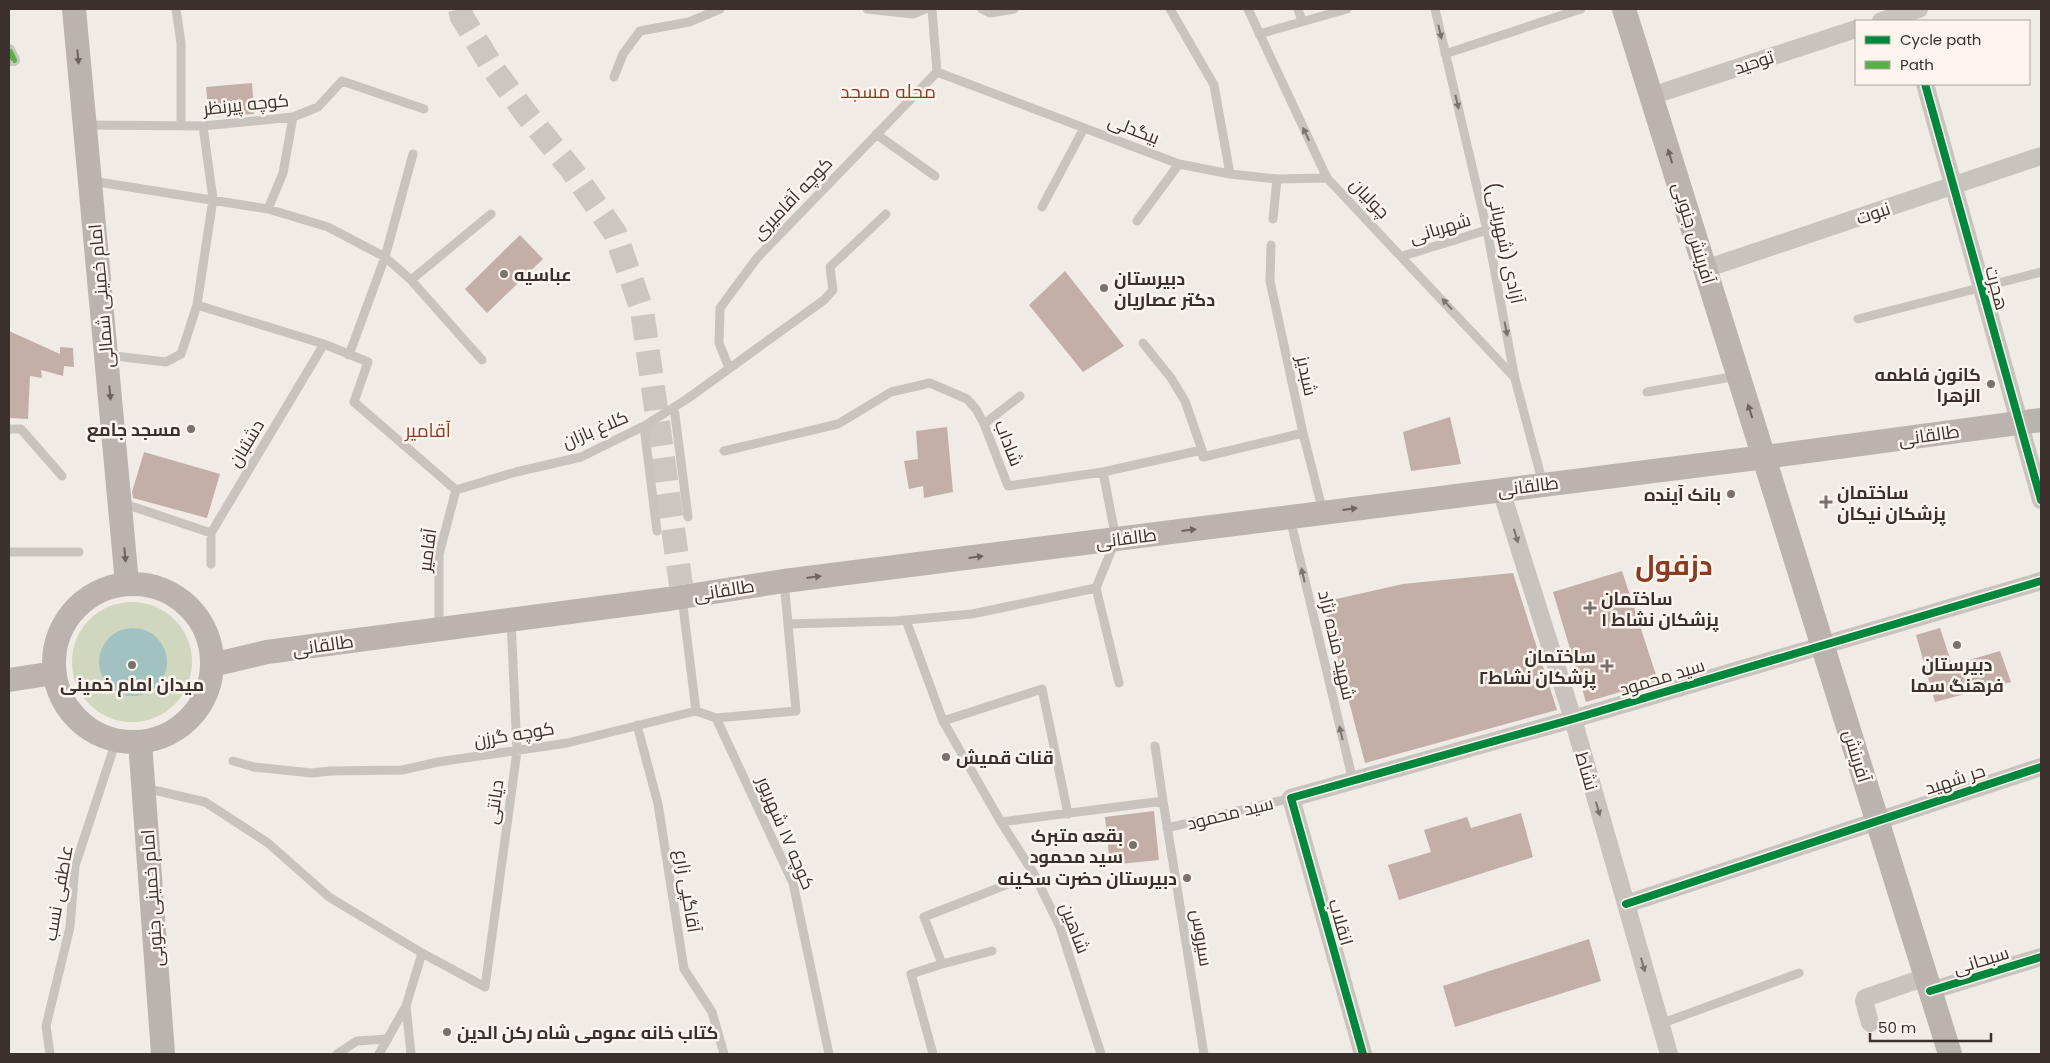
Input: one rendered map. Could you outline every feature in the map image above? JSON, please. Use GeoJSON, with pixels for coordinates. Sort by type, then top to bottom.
{"type":"FeatureCollection","features":[{"type":"Feature","properties":{"kind":"main road","name":"امام خمینی شمالی"},"geometry":{"type":"LineString","coordinates":[[74,9],[127,583]]}},
{"type":"Feature","properties":{"kind":"main road","name":"آفرینش جنوبی"},"geometry":{"type":"LineString","coordinates":[[1624,9],[1765,457]]}},
{"type":"Feature","properties":{"kind":"main road","name":"طالقانی"},"geometry":{"type":"LineString","coordinates":[[211,656],[439,617],[784,581],[2030,422]]}},
{"type":"Feature","properties":{"kind":"main road","name":"آفرینش"},"geometry":{"type":"LineString","coordinates":[[1765,457],[1950,1054]]}},
{"type":"Feature","properties":{"kind":"main road"},"geometry":{"type":"LineString","coordinates":[[127,583],[167,591],[183,601],[201,622],[211,656],[208,687],[198,708],[182,725],[162,736],[140,742],[116,741],[93,732],[74,717],[60,697],[54,674],[54,648],[64,623],[69,616],[80,603],[102,589],[127,583]]}},
{"type":"Feature","properties":{"kind":"main road","name":"طالقانی"},"geometry":{"type":"LineString","coordinates":[[211,656],[267,652],[511,620],[681,591]]}},
{"type":"Feature","properties":{"kind":"main road"},"geometry":{"type":"LineString","coordinates":[[9,680],[54,674]]}},
{"type":"Feature","properties":{"kind":"main road","name":"امام خمینی جنوبی"},"geometry":{"type":"LineString","coordinates":[[140,742],[163,1054]]}},
{"type":"Feature","properties":{"kind":"street"},"geometry":{"type":"LineString","coordinates":[[1884,20],[1909,13]]}},
{"type":"Feature","properties":{"kind":"street","name":"توحید"},"geometry":{"type":"LineString","coordinates":[[1651,96],[1855,29]]}},
{"type":"Feature","properties":{"kind":"street"},"geometry":{"type":"LineString","coordinates":[[9,50],[14,60],[9,60]]}},
{"type":"Feature","properties":{"kind":"street","name":"هجرت"},"geometry":{"type":"LineString","coordinates":[[1925,85],[1981,288],[2030,422],[2041,500]]}},
{"type":"Feature","properties":{"kind":"street","name":"نبوت"},"geometry":{"type":"LineString","coordinates":[[1705,269],[2041,156]]}},
{"type":"Feature","properties":{"kind":"street","name":"نشاط"},"geometry":{"type":"LineString","coordinates":[[1501,490],[1572,719],[1669,1054]]}},
{"type":"Feature","properties":{"kind":"street","name":"سید محمود"},"geometry":{"type":"LineString","coordinates":[[1291,798],[1572,719],[2041,581]]}},
{"type":"Feature","properties":{"kind":"street","name":"حر شهید"},"geometry":{"type":"LineString","coordinates":[[1626,904],[2041,767]]}},
{"type":"Feature","properties":{"kind":"street","name":"انقلاب"},"geometry":{"type":"LineString","coordinates":[[1291,798],[1362,1054]]}},
{"type":"Feature","properties":{"kind":"street","name":"سبحانی"},"geometry":{"type":"LineString","coordinates":[[1870,1023],[1864,1001],[1865,998],[2041,957]]}},
{"type":"Feature","properties":{"kind":"lane"},"geometry":{"type":"LineString","coordinates":[[176,9],[181,42],[181,126]]}},
{"type":"Feature","properties":{"kind":"lane"},"geometry":{"type":"LineString","coordinates":[[614,77],[623,54],[640,31],[689,22],[720,9]]}},
{"type":"Feature","properties":{"kind":"lane"},"geometry":{"type":"LineString","coordinates":[[867,9],[913,14],[925,9]]}},
{"type":"Feature","properties":{"kind":"lane"},"geometry":{"type":"LineString","coordinates":[[932,9],[937,72]]}},
{"type":"Feature","properties":{"kind":"lane"},"geometry":{"type":"LineString","coordinates":[[982,9],[990,13],[1014,9]]}},
{"type":"Feature","properties":{"kind":"lane"},"geometry":{"type":"LineString","coordinates":[[1170,9],[1214,85],[1230,174]]}},
{"type":"Feature","properties":{"kind":"lane","name":"چولیان"},"geometry":{"type":"LineString","coordinates":[[1248,9],[1328,178],[1516,379]]}},
{"type":"Feature","properties":{"kind":"lane"},"geometry":{"type":"LineString","coordinates":[[1298,9],[1302,21]]}},
{"type":"Feature","properties":{"kind":"lane"},"geometry":{"type":"LineString","coordinates":[[1259,34],[1347,9]]}},
{"type":"Feature","properties":{"kind":"lane","name":"آزادی (شهربانی)"},"geometry":{"type":"LineString","coordinates":[[1435,9],[1487,230],[1516,379],[1543,484]]}},
{"type":"Feature","properties":{"kind":"lane"},"geometry":{"type":"LineString","coordinates":[[1446,54],[1581,9]]}},
{"type":"Feature","properties":{"kind":"lane","name":"بیگدلی"},"geometry":{"type":"LineString","coordinates":[[937,72],[1179,164],[1230,174],[1277,179],[1328,178]]}},
{"type":"Feature","properties":{"kind":"lane","name":"کوچه آقامیری"},"geometry":{"type":"LineString","coordinates":[[729,368],[720,343],[720,308],[756,258],[937,72]]}},
{"type":"Feature","properties":{"kind":"lane","name":"کوچه پیرنظر"},"geometry":{"type":"LineString","coordinates":[[85,125],[203,126],[293,117],[318,107],[342,81],[424,109]]}},
{"type":"Feature","properties":{"kind":"lane"},"geometry":{"type":"LineString","coordinates":[[268,208],[283,174],[293,117]]}},
{"type":"Feature","properties":{"kind":"lane"},"geometry":{"type":"LineString","coordinates":[[106,355],[166,362],[181,354],[197,305],[213,199],[203,126]]}},
{"type":"Feature","properties":{"kind":"lane"},"geometry":{"type":"LineString","coordinates":[[1042,206],[1084,128]]}},
{"type":"Feature","properties":{"kind":"lane"},"geometry":{"type":"LineString","coordinates":[[876,134],[935,176]]}},
{"type":"Feature","properties":{"kind":"lane"},"geometry":{"type":"LineString","coordinates":[[350,355],[385,257],[413,154]]}},
{"type":"Feature","properties":{"kind":"lane"},"geometry":{"type":"LineString","coordinates":[[1137,221],[1179,164]]}},
{"type":"Feature","properties":{"kind":"lane"},"geometry":{"type":"LineString","coordinates":[[1273,219],[1277,179]]}},
{"type":"Feature","properties":{"kind":"lane"},"geometry":{"type":"LineString","coordinates":[[90,180],[268,208],[328,227],[385,257],[410,280],[482,360]]}},
{"type":"Feature","properties":{"kind":"lane"},"geometry":{"type":"LineString","coordinates":[[410,280],[491,214]]}},
{"type":"Feature","properties":{"kind":"lane"},"geometry":{"type":"LineString","coordinates":[[644,426],[674,407],[824,300],[833,290],[830,267],[886,214]]}},
{"type":"Feature","properties":{"kind":"lane","name":"شهربانی"},"geometry":{"type":"LineString","coordinates":[[1403,256],[1487,230]]}},
{"type":"Feature","properties":{"kind":"lane","name":"شبدیز"},"geometry":{"type":"LineString","coordinates":[[1271,245],[1270,281],[1303,433],[1323,512]]}},
{"type":"Feature","properties":{"kind":"lane"},"geometry":{"type":"LineString","coordinates":[[1858,319],[2041,272]]}},
{"type":"Feature","properties":{"kind":"lane"},"geometry":{"type":"LineString","coordinates":[[197,305],[324,344],[368,362],[354,402],[456,490]]}},
{"type":"Feature","properties":{"kind":"lane"},"geometry":{"type":"LineString","coordinates":[[1143,343],[1171,378],[1184,401],[1202,450]]}},
{"type":"Feature","properties":{"kind":"lane","name":"دشتبان"},"geometry":{"type":"LineString","coordinates":[[211,533],[324,344]]}},
{"type":"Feature","properties":{"kind":"lane"},"geometry":{"type":"LineString","coordinates":[[1647,392],[1739,375]]}},
{"type":"Feature","properties":{"kind":"lane","name":"شاداب"},"geometry":{"type":"LineString","coordinates":[[724,451],[838,424],[891,392],[930,383],[967,399],[981,416],[1008,486],[1104,472],[1202,450],[1203,457],[1303,433]]}},
{"type":"Feature","properties":{"kind":"lane"},"geometry":{"type":"LineString","coordinates":[[984,424],[1020,396]]}},
{"type":"Feature","properties":{"kind":"lane"},"geometry":{"type":"LineString","coordinates":[[674,407],[688,517]]}},
{"type":"Feature","properties":{"kind":"lane","name":"کلاغ بازان"},"geometry":{"type":"LineString","coordinates":[[456,490],[516,472],[582,457],[644,426],[657,531]]}},
{"type":"Feature","properties":{"kind":"lane"},"geometry":{"type":"LineString","coordinates":[[9,429],[21,428],[62,476]]}},
{"type":"Feature","properties":{"kind":"lane"},"geometry":{"type":"LineString","coordinates":[[1104,472],[1116,539],[1096,588],[1119,684]]}},
{"type":"Feature","properties":{"kind":"lane","name":"آقامیر"},"geometry":{"type":"LineString","coordinates":[[439,617],[439,554],[456,490]]}},
{"type":"Feature","properties":{"kind":"lane"},"geometry":{"type":"LineString","coordinates":[[120,502],[211,533],[211,564]]}},
{"type":"Feature","properties":{"kind":"lane","name":"شهید منده نژاد"},"geometry":{"type":"LineString","coordinates":[[1289,517],[1353,781]]}},
{"type":"Feature","properties":{"kind":"lane"},"geometry":{"type":"LineString","coordinates":[[9,552],[79,552]]}},
{"type":"Feature","properties":{"kind":"lane"},"geometry":{"type":"LineString","coordinates":[[681,591],[696,711],[716,718],[796,711],[784,581]]}},
{"type":"Feature","properties":{"kind":"lane"},"geometry":{"type":"LineString","coordinates":[[788,624],[906,620],[972,614],[1096,588]]}},
{"type":"Feature","properties":{"kind":"lane","name":"دیانتی"},"geometry":{"type":"LineString","coordinates":[[422,953],[485,987],[517,751],[511,620]]}},
{"type":"Feature","properties":{"kind":"lane","name":"شاهین"},"geometry":{"type":"LineString","coordinates":[[906,620],[943,721],[1001,822],[1034,874],[1060,927],[1101,1054]]}},
{"type":"Feature","properties":{"kind":"lane"},"geometry":{"type":"LineString","coordinates":[[943,721],[1042,689],[1068,814]]}},
{"type":"Feature","properties":{"kind":"lane","name":"کوچه گرزن"},"geometry":{"type":"LineString","coordinates":[[233,761],[254,767],[312,773],[402,770],[438,762],[567,743],[696,711]]}},
{"type":"Feature","properties":{"kind":"lane","name":"کوچه ۱۷ شهریور"},"geometry":{"type":"LineString","coordinates":[[716,718],[793,884],[829,1054]]}},
{"type":"Feature","properties":{"kind":"lane","name":"آقاگپی زارع"},"geometry":{"type":"LineString","coordinates":[[637,725],[658,804],[684,969],[712,1012],[724,1054]]}},
{"type":"Feature","properties":{"kind":"lane","name":"عاطفی نسب"},"geometry":{"type":"LineString","coordinates":[[50,1054],[46,1026],[70,927],[75,866],[116,741]]}},
{"type":"Feature","properties":{"kind":"lane","name":"سیروس"},"geometry":{"type":"LineString","coordinates":[[1155,746],[1204,1054]]}},
{"type":"Feature","properties":{"kind":"lane"},"geometry":{"type":"LineString","coordinates":[[143,787],[205,802],[268,843],[329,897],[422,953],[406,1006],[380,1054]]}},
{"type":"Feature","properties":{"kind":"lane","name":"سید محمود"},"geometry":{"type":"LineString","coordinates":[[1167,828],[1291,798]]}},
{"type":"Feature","properties":{"kind":"lane"},"geometry":{"type":"LineString","coordinates":[[1001,822],[1163,801]]}},
{"type":"Feature","properties":{"kind":"lane"},"geometry":{"type":"LineString","coordinates":[[942,964],[924,917],[1034,874]]}},
{"type":"Feature","properties":{"kind":"lane"},"geometry":{"type":"LineString","coordinates":[[933,1054],[911,974],[992,951]]}},
{"type":"Feature","properties":{"kind":"lane"},"geometry":{"type":"LineString","coordinates":[[1660,1024],[1798,973]]}},
{"type":"Feature","properties":{"kind":"lane"},"geometry":{"type":"LineString","coordinates":[[406,1006],[411,1054]]}},
{"type":"Feature","properties":{"kind":"lane"},"geometry":{"type":"LineString","coordinates":[[337,1054],[357,1041],[388,1039]]}},
{"type":"Feature","properties":{"kind":"green space","name":"میدان امام خمینی"},"geometry":{"type":"Polygon","coordinates":[[[132,602],[155,606],[175,619],[188,639],[192,662],[188,685],[175,705],[155,718],[132,722],[109,718],[89,705],[76,685],[72,662],[76,639],[89,619],[109,606],[132,602]]]}},
{"type":"Feature","properties":{"kind":"water"},"geometry":{"type":"Polygon","coordinates":[[[133,628],[146,631],[157,638],[164,649],[167,662],[164,675],[157,686],[146,693],[133,696],[120,693],[109,686],[102,675],[99,662],[102,649],[109,638],[120,631],[133,628]]]}},
{"type":"Feature","properties":{"kind":"building"},"geometry":{"type":"Polygon","coordinates":[[[252,83],[254,114],[209,117],[206,87],[252,83]]]}},
{"type":"Feature","properties":{"kind":"building","name":"عباسیه"},"geometry":{"type":"Polygon","coordinates":[[[520,235],[543,259],[487,313],[465,289],[520,235]]]}},
{"type":"Feature","properties":{"kind":"building"},"geometry":{"type":"Polygon","coordinates":[[[1065,271],[1124,346],[1083,372],[1029,305],[1065,271]]]}},
{"type":"Feature","properties":{"kind":"building"},"geometry":{"type":"Polygon","coordinates":[[[9,331],[60,354],[60,347],[73,348],[74,367],[64,366],[63,376],[41,370],[42,378],[30,376],[28,419],[9,418],[9,331]]]}},
{"type":"Feature","properties":{"kind":"building"},"geometry":{"type":"Polygon","coordinates":[[[1450,417],[1461,464],[1411,471],[1403,432],[1450,417]]]}},
{"type":"Feature","properties":{"kind":"building"},"geometry":{"type":"Polygon","coordinates":[[[947,427],[953,492],[924,498],[923,486],[909,489],[904,461],[918,459],[916,431],[947,427]]]}},
{"type":"Feature","properties":{"kind":"building"},"geometry":{"type":"Polygon","coordinates":[[[144,452],[220,474],[207,518],[133,498],[132,492],[144,452]]]}},
{"type":"Feature","properties":{"kind":"building"},"geometry":{"type":"Polygon","coordinates":[[[1622,571],[1658,681],[1586,702],[1553,592],[1622,571]]]}},
{"type":"Feature","properties":{"kind":"building"},"geometry":{"type":"Polygon","coordinates":[[[1513,573],[1557,710],[1365,763],[1323,602],[1403,584],[1513,573]]]}},
{"type":"Feature","properties":{"kind":"building"},"geometry":{"type":"Polygon","coordinates":[[[1940,628],[1952,665],[2000,651],[2011,682],[1935,702],[1916,635],[1940,628]]]}},
{"type":"Feature","properties":{"kind":"building","name":"بقعه متبرک سید محمود"},"geometry":{"type":"Polygon","coordinates":[[[1154,811],[1159,860],[1110,865],[1105,817],[1154,811]]]}},
{"type":"Feature","properties":{"kind":"building"},"geometry":{"type":"Polygon","coordinates":[[[1521,813],[1533,857],[1399,900],[1388,865],[1431,852],[1424,830],[1467,817],[1471,828],[1521,813]]]}},
{"type":"Feature","properties":{"kind":"building"},"geometry":{"type":"Polygon","coordinates":[[[1589,939],[1601,981],[1455,1027],[1443,986],[1589,939]]]}},
{"type":"Feature","properties":{"kind":"tunnel"},"geometry":{"type":"LineString","coordinates":[[460,9],[462,17],[494,70],[527,115],[571,169],[615,233],[642,310],[681,585]]}},
{"type":"Feature","properties":{"kind":"marked path"},"geometry":{"type":"LineString","coordinates":[[9,50],[14,60],[9,60]]}},
{"type":"Feature","properties":{"kind":"cycle path"},"geometry":{"type":"LineString","coordinates":[[1925,85],[2041,500]]}},
{"type":"Feature","properties":{"kind":"cycle path"},"geometry":{"type":"LineString","coordinates":[[1363,1054],[1291,798],[1573,719],[2041,581]]}},
{"type":"Feature","properties":{"kind":"cycle path"},"geometry":{"type":"LineString","coordinates":[[1626,904],[2041,767]]}},
{"type":"Feature","properties":{"kind":"cycle path"},"geometry":{"type":"LineString","coordinates":[[1930,991],[2041,957]]}},
{"type":"Feature","properties":{"kind":"place","name":"عباسیه"},"geometry":{"type":"Point","coordinates":[504,274]}},
{"type":"Feature","properties":{"kind":"place","name":"دبیرستان دکتر عصاریان"},"geometry":{"type":"Point","coordinates":[1104,288]}},
{"type":"Feature","properties":{"kind":"place","name":"کانون فاطمه الزهرا"},"geometry":{"type":"Point","coordinates":[1991,384]}},
{"type":"Feature","properties":{"kind":"place","name":"مسجد جامع"},"geometry":{"type":"Point","coordinates":[191,429]}},
{"type":"Feature","properties":{"kind":"place","name":"بانک آینده"},"geometry":{"type":"Point","coordinates":[1731,494]}},
{"type":"Feature","properties":{"kind":"place","name":"ساختمان پزشکان نیکان"},"geometry":{"type":"Point","coordinates":[1826,502]}},
{"type":"Feature","properties":{"kind":"place","name":"ساختمان پزشکان نشاط ۱"},"geometry":{"type":"Point","coordinates":[1590,608]}},
{"type":"Feature","properties":{"kind":"place","name":"دبیرستان فرهنگ سما"},"geometry":{"type":"Point","coordinates":[1957,645]}},
{"type":"Feature","properties":{"kind":"place","name":"میدان امام خمینی"},"geometry":{"type":"Point","coordinates":[132,665]}},
{"type":"Feature","properties":{"kind":"place","name":"ساختمان پزشکان نشاط۲"},"geometry":{"type":"Point","coordinates":[1607,666]}},
{"type":"Feature","properties":{"kind":"place","name":"قنات قمیش"},"geometry":{"type":"Point","coordinates":[946,757]}},
{"type":"Feature","properties":{"kind":"place","name":"بقعه متبرک سید محمود"},"geometry":{"type":"Point","coordinates":[1133,845]}},
{"type":"Feature","properties":{"kind":"place","name":"دبیرستان حضرت سکینه"},"geometry":{"type":"Point","coordinates":[1187,878]}},
{"type":"Feature","properties":{"kind":"place","name":"کتاب خانه عمومی شاه رکن الدین"},"geometry":{"type":"Point","coordinates":[447,1032]}},
{"type":"Feature","properties":{"kind":"district","name":"محله مسجد"},"geometry":{"type":"Point","coordinates":[888,91]}},
{"type":"Feature","properties":{"kind":"district","name":"آقامیر"},"geometry":{"type":"Point","coordinates":[428,430]}},
{"type":"Feature","properties":{"kind":"district","name":"دزفول"},"geometry":{"type":"Point","coordinates":[1674,565]}}]}
